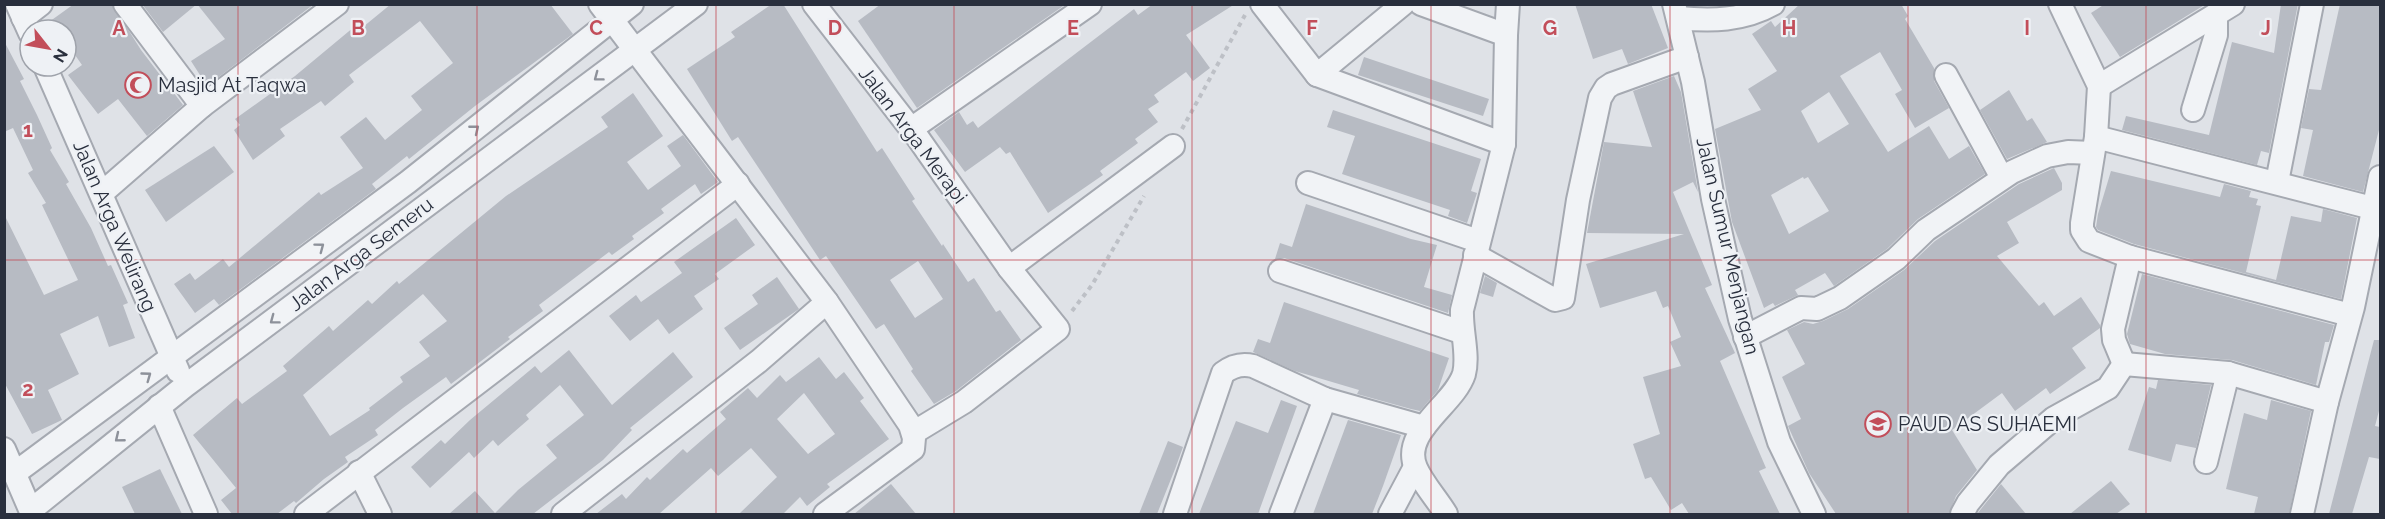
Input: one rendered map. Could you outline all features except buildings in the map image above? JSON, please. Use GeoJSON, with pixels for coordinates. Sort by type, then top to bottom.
{"type":"FeatureCollection","features":[{"type":"Feature","properties":{"kind":"street"},"geometry":{"type":"LineString","coordinates":[[25,18],[42,4]]}},
{"type":"Feature","properties":{"kind":"street"},"geometry":{"type":"LineString","coordinates":[[125,4],[202,106]]}},
{"type":"Feature","properties":{"kind":"street"},"geometry":{"type":"LineString","coordinates":[[102,193],[202,106],[337,4]]}},
{"type":"Feature","properties":{"kind":"street","name":"Jalan Arga Semeru"},"geometry":{"type":"LineString","coordinates":[[15,473],[408,182],[606,12],[632,4]]}},
{"type":"Feature","properties":{"kind":"street","name":"Jalan Arga Semeru"},"geometry":{"type":"LineString","coordinates":[[32,512],[185,386],[696,4]]}},
{"type":"Feature","properties":{"kind":"street","name":"Jalan Arga Merapi"},"geometry":{"type":"LineString","coordinates":[[814,4],[911,129],[1009,268],[1058,329],[964,402],[913,433]]}},
{"type":"Feature","properties":{"kind":"street"},"geometry":{"type":"LineString","coordinates":[[911,129],[1090,4]]}},
{"type":"Feature","properties":{"kind":"street"},"geometry":{"type":"LineString","coordinates":[[1262,4],[1317,75],[1504,144]]}},
{"type":"Feature","properties":{"kind":"street"},"geometry":{"type":"LineString","coordinates":[[1317,75],[1403,4]]}},
{"type":"Feature","properties":{"kind":"street"},"geometry":{"type":"LineString","coordinates":[[1421,4],[1506,35]]}},
{"type":"Feature","properties":{"kind":"street"},"geometry":{"type":"LineString","coordinates":[[1446,514],[1415,467],[1414,448],[1424,427],[1455,391],[1464,375],[1466,359],[1461,332],[1462,310],[1504,144],[1508,4]]}},
{"type":"Feature","properties":{"kind":"street"},"geometry":{"type":"LineString","coordinates":[[1676,11],[1716,21],[1743,16],[1773,4]]}},
{"type":"Feature","properties":{"kind":"street"},"geometry":{"type":"LineString","coordinates":[[2277,183],[2312,4]]}},
{"type":"Feature","properties":{"kind":"street"},"geometry":{"type":"LineString","coordinates":[[2066,7],[2099,86],[2095,145],[2082,230],[2089,241],[2130,257],[2350,315]]}},
{"type":"Feature","properties":{"kind":"street"},"geometry":{"type":"LineString","coordinates":[[2099,86],[2225,10]]}},
{"type":"Feature","properties":{"kind":"street"},"geometry":{"type":"LineString","coordinates":[[2193,110],[2225,10]]}},
{"type":"Feature","properties":{"kind":"street","name":"Jalan Sumur Menjangan"},"geometry":{"type":"LineString","coordinates":[[1676,11],[1687,57],[1713,199],[1745,337],[1779,442],[1814,514]]}},
{"type":"Feature","properties":{"kind":"street"},"geometry":{"type":"LineString","coordinates":[[606,12],[827,302],[913,433],[912,449],[825,514]]}},
{"type":"Feature","properties":{"kind":"street"},"geometry":{"type":"LineString","coordinates":[[1308,183],[1476,248],[1555,300],[1563,298],[1578,200],[1600,98],[1606,88],[1612,84],[1687,57]]}},
{"type":"Feature","properties":{"kind":"street"},"geometry":{"type":"LineString","coordinates":[[1946,75],[2002,178]]}},
{"type":"Feature","properties":{"kind":"street","name":"Jalan Arga Welirang"},"geometry":{"type":"LineString","coordinates":[[50,78],[185,386]]}},
{"type":"Feature","properties":{"kind":"street"},"geometry":{"type":"LineString","coordinates":[[1745,337],[1800,308],[1816,309],[1840,298],[1882,270],[1926,230],[2002,178],[2047,156],[2095,145],[2277,183],[2377,209]]}},
{"type":"Feature","properties":{"kind":"street"},"geometry":{"type":"LineString","coordinates":[[1009,268],[1173,146]]}},
{"type":"Feature","properties":{"kind":"street"},"geometry":{"type":"LineString","coordinates":[[2302,514],[2327,402],[2377,209],[2380,177]]}},
{"type":"Feature","properties":{"kind":"street"},"geometry":{"type":"LineString","coordinates":[[306,514],[738,184]]}},
{"type":"Feature","properties":{"kind":"street"},"geometry":{"type":"LineString","coordinates":[[2124,364],[2114,340],[2113,329],[2130,257]]}},
{"type":"Feature","properties":{"kind":"street"},"geometry":{"type":"LineString","coordinates":[[1280,271],[1461,332]]}},
{"type":"Feature","properties":{"kind":"street"},"geometry":{"type":"LineString","coordinates":[[563,514],[759,361],[827,302]]}},
{"type":"Feature","properties":{"kind":"street"},"geometry":{"type":"LineString","coordinates":[[1175,514],[1223,373],[1245,364],[1325,399],[1424,427]]}},
{"type":"Feature","properties":{"kind":"street"},"geometry":{"type":"LineString","coordinates":[[2124,364],[2228,373],[2327,402]]}},
{"type":"Feature","properties":{"kind":"street"},"geometry":{"type":"LineString","coordinates":[[1962,514],[1968,503],[1999,465],[2055,418],[2108,388],[2124,364]]}},
{"type":"Feature","properties":{"kind":"street"},"geometry":{"type":"LineString","coordinates":[[2206,462],[2228,373]]}},
{"type":"Feature","properties":{"kind":"street"},"geometry":{"type":"LineString","coordinates":[[1281,514],[1325,399]]}},
{"type":"Feature","properties":{"kind":"street"},"geometry":{"type":"LineString","coordinates":[[159,406],[206,514]]}},
{"type":"Feature","properties":{"kind":"street"},"geometry":{"type":"LineString","coordinates":[[4,449],[32,512]]}},
{"type":"Feature","properties":{"kind":"street"},"geometry":{"type":"LineString","coordinates":[[1390,514],[1415,467]]}},
{"type":"Feature","properties":{"kind":"street"},"geometry":{"type":"LineString","coordinates":[[359,472],[380,514]]}},
{"type":"Feature","properties":{"kind":"place","name":"Masjid At Taqwa"},"geometry":{"type":"Point","coordinates":[138,85]}},
{"type":"Feature","properties":{"kind":"place","name":"PAUD AS SUHAEMI"},"geometry":{"type":"Point","coordinates":[1878,424]}}]}
